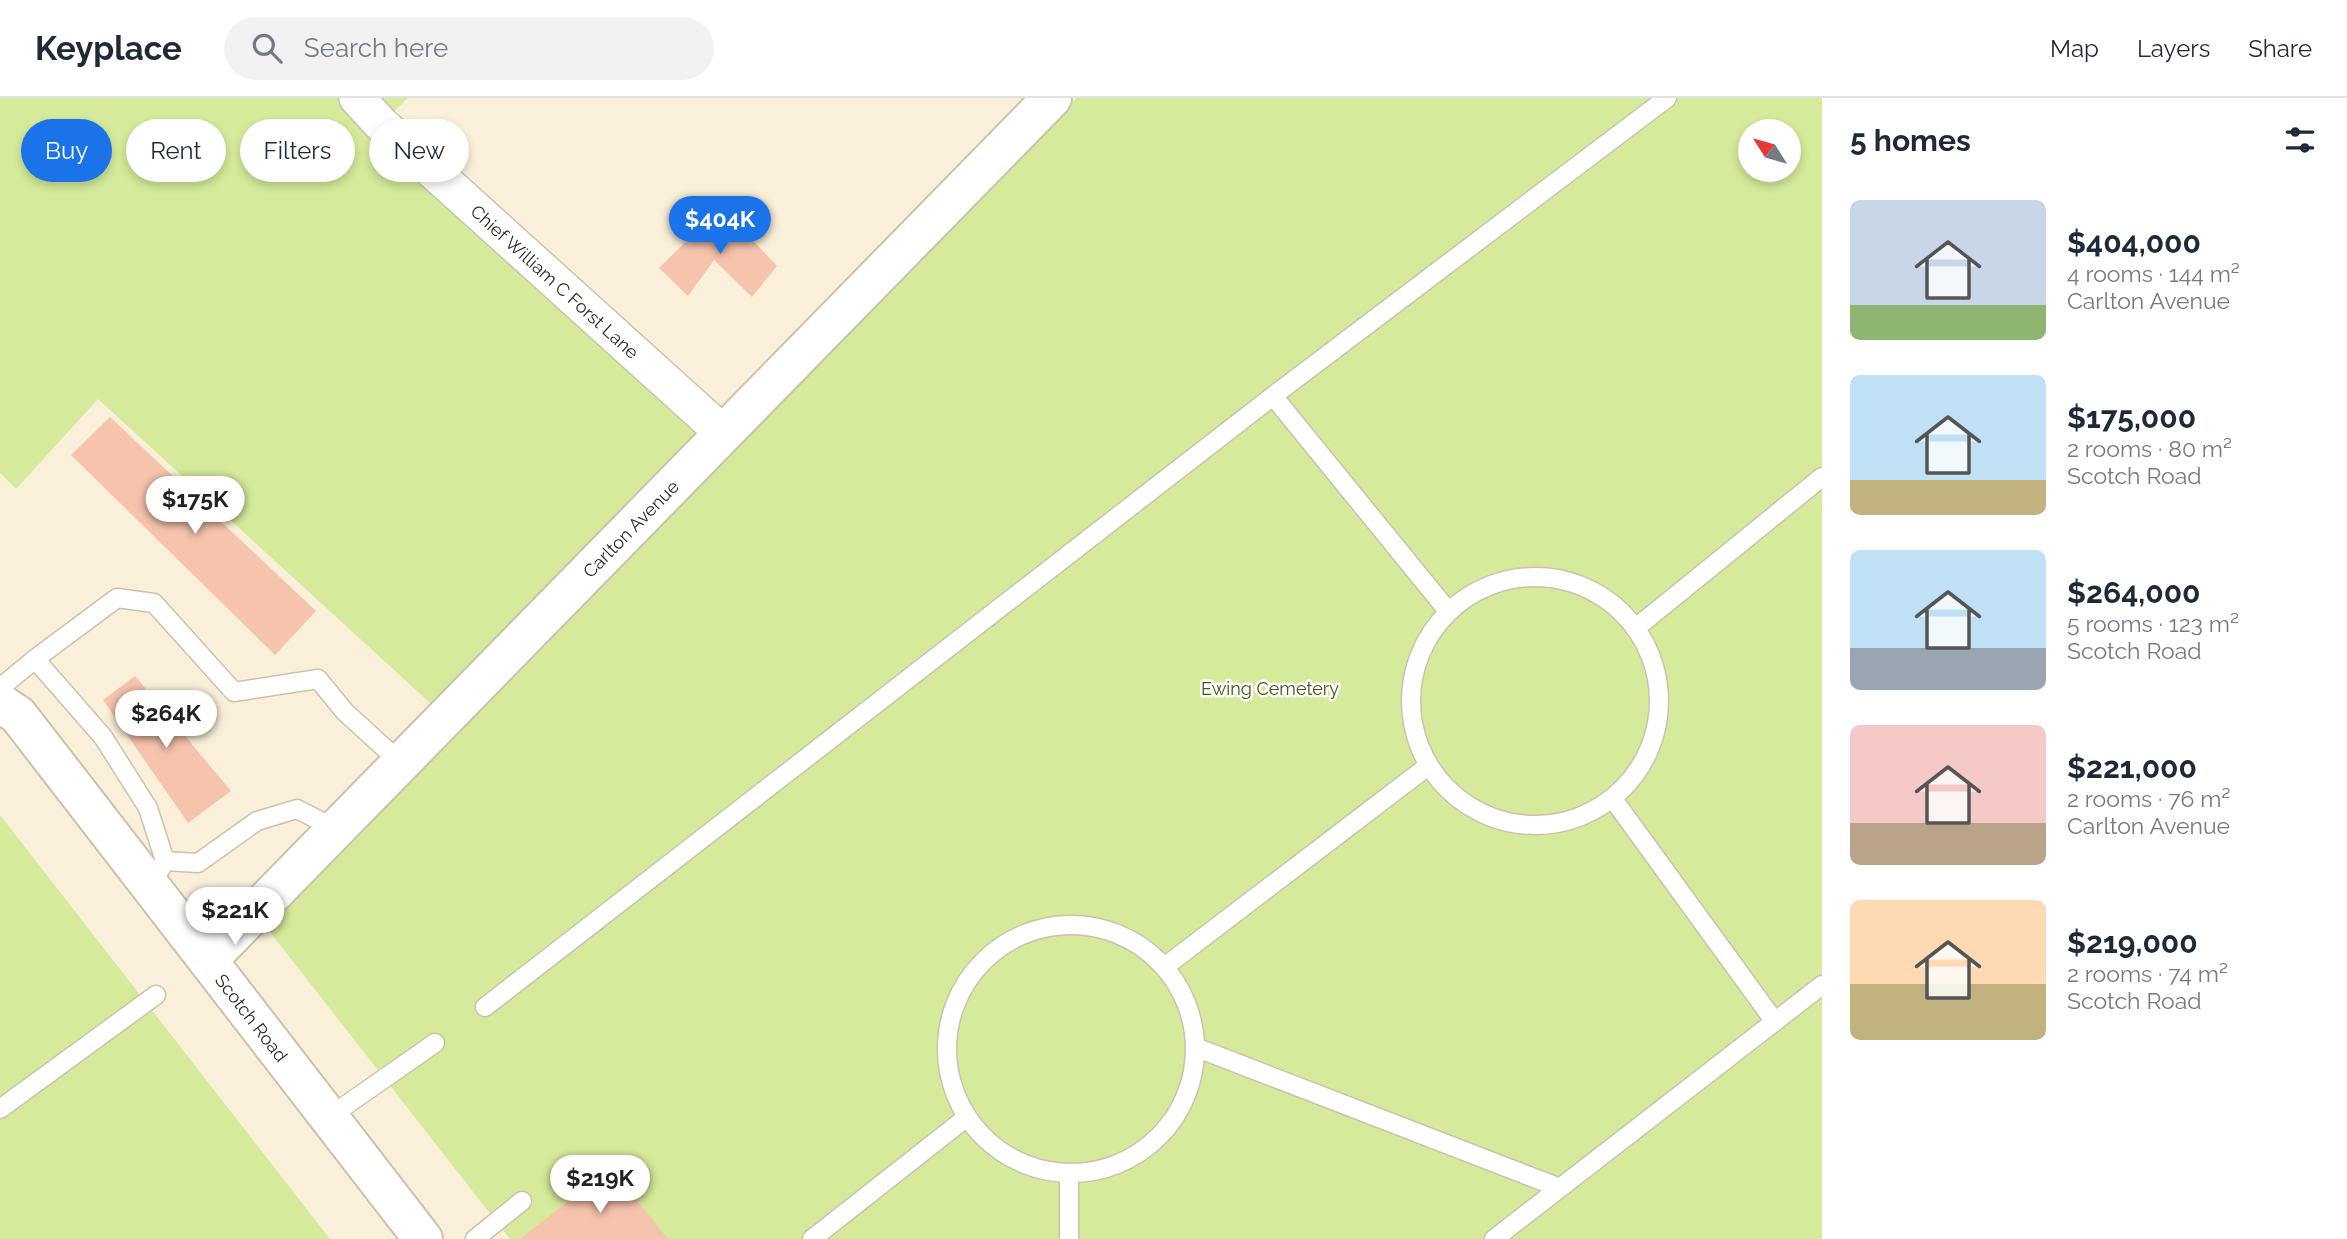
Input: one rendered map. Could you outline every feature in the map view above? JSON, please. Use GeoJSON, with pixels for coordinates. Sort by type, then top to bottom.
{"type":"FeatureCollection","features":[{"type":"Feature","properties":{"kind":"street","name":"Chief William C Forst Lane"},"geometry":{"type":"LineString","coordinates":[[357,98],[381,124],[723,433]]}},
{"type":"Feature","properties":{"kind":"street","name":"Carlton Avenue"},"geometry":{"type":"LineString","coordinates":[[208,960],[1052,98]]}},
{"type":"Feature","properties":{"kind":"street","name":"Scotch Road"},"geometry":{"type":"LineString","coordinates":[[0,703],[18,715],[158,874],[208,960],[423,1239]]}},
{"type":"Feature","properties":{"kind":"lane"},"geometry":{"type":"LineString","coordinates":[[485,1007],[1273,396],[1667,98]]}},
{"type":"Feature","properties":{"kind":"lane"},"geometry":{"type":"LineString","coordinates":[[1273,396],[1448,611]]}},
{"type":"Feature","properties":{"kind":"lane"},"geometry":{"type":"LineString","coordinates":[[1637,627],[1822,477]]}},
{"type":"Feature","properties":{"kind":"lane"},"geometry":{"type":"LineString","coordinates":[[1525,575],[1568,579],[1606,597],[1637,627],[1654,661],[1660,698],[1655,736],[1639,771],[1613,799],[1576,819],[1534,826],[1492,819],[1456,798],[1428,766],[1412,727],[1410,685],[1423,645],[1448,611],[1483,586],[1525,575]]}},
{"type":"Feature","properties":{"kind":"lane"},"geometry":{"type":"LineString","coordinates":[[0,688],[117,598],[154,603],[234,692],[318,679],[345,712],[401,763]]}},
{"type":"Feature","properties":{"kind":"lane"},"geometry":{"type":"LineString","coordinates":[[35,659],[103,737],[148,808],[158,874],[198,863],[257,821],[297,809],[336,829]]}},
{"type":"Feature","properties":{"kind":"lane"},"geometry":{"type":"LineString","coordinates":[[1167,965],[1428,766]]}},
{"type":"Feature","properties":{"kind":"lane"},"geometry":{"type":"LineString","coordinates":[[1613,799],[1775,1022]]}},
{"type":"Feature","properties":{"kind":"lane"},"geometry":{"type":"LineString","coordinates":[[1060,924],[1103,928],[1133,942],[1167,965],[1189,1009],[1195,1047],[1190,1084],[1174,1119],[1148,1147],[1111,1167],[1069,1175],[1028,1167],[991,1147],[967,1118],[948,1076],[946,1034],[958,993],[983,959],[1019,935],[1060,924]]}},
{"type":"Feature","properties":{"kind":"lane"},"geometry":{"type":"LineString","coordinates":[[1494,1239],[1822,985]]}},
{"type":"Feature","properties":{"kind":"lane"},"geometry":{"type":"LineString","coordinates":[[0,1109],[156,995]]}},
{"type":"Feature","properties":{"kind":"lane"},"geometry":{"type":"LineString","coordinates":[[329,1117],[435,1043]]}},
{"type":"Feature","properties":{"kind":"lane"},"geometry":{"type":"LineString","coordinates":[[1195,1047],[1560,1188]]}},
{"type":"Feature","properties":{"kind":"lane"},"geometry":{"type":"LineString","coordinates":[[812,1239],[967,1118]]}},
{"type":"Feature","properties":{"kind":"lane"},"geometry":{"type":"LineString","coordinates":[[1069,1175],[1069,1239]]}},
{"type":"Feature","properties":{"kind":"lane"},"geometry":{"type":"LineString","coordinates":[[475,1239],[522,1201]]}},
{"type":"Feature","properties":{"kind":"green space","name":"Ewing Cemetery"},"geometry":{"type":"Polygon","coordinates":[[[0,98],[408,98],[386,119],[369,119],[369,182],[447,182],[732,441],[975,204],[1076,98],[1822,98],[1822,1239],[510,1239],[259,918],[452,723],[98,399],[16,489],[0,473],[0,98]]]}},
{"type":"Feature","properties":{"kind":"green space"},"geometry":{"type":"Polygon","coordinates":[[[0,815],[330,1239],[0,1239],[0,815]]]}},
{"type":"Feature","properties":{"kind":"building"},"geometry":{"type":"Polygon","coordinates":[[[721,207],[777,266],[752,297],[714,260],[688,296],[659,268],[721,207]]]}},
{"type":"Feature","properties":{"kind":"building"},"geometry":{"type":"Polygon","coordinates":[[[110,417],[316,611],[275,655],[71,455],[110,417]]]}},
{"type":"Feature","properties":{"kind":"building"},"geometry":{"type":"Polygon","coordinates":[[[135,676],[231,791],[188,823],[103,700],[135,676]]]}},
{"type":"Feature","properties":{"kind":"building"},"geometry":{"type":"Polygon","coordinates":[[[611,1168],[668,1239],[520,1239],[611,1168]]]}}]}
